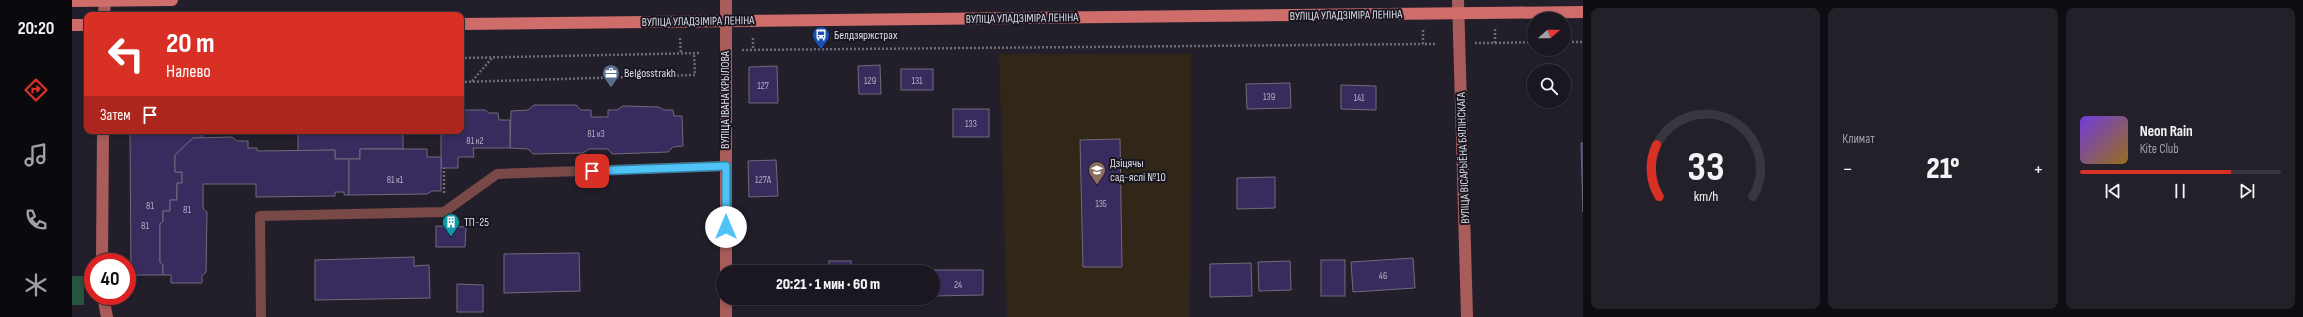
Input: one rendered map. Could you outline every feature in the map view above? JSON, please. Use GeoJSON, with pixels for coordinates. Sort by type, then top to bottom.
{"type":"FeatureCollection","features":[{"type":"Feature","properties":{"kind":"main road"},"geometry":{"type":"LineString","coordinates":[[72,1],[172,0]]}},
{"type":"Feature","properties":{"kind":"main road","name":"ВУЛІЦА УЛАДЗІМІРА ЛЕНІНА"},"geometry":{"type":"LineString","coordinates":[[464,24],[1583,12]]}},
{"type":"Feature","properties":{"kind":"main road"},"geometry":{"type":"LineString","coordinates":[[72,25],[84,25]]}},
{"type":"Feature","properties":{"kind":"street","name":"ВУЛІЦА ІВАНА КРЫЛОВА"},"geometry":{"type":"LineString","coordinates":[[726,0],[726,265]]}},
{"type":"Feature","properties":{"kind":"street","name":"ВУЛІЦА ВІСАРЫЁНА БЯЛІНСКАГА"},"geometry":{"type":"LineString","coordinates":[[1458,0],[1467,317]]}},
{"type":"Feature","properties":{"kind":"street"},"geometry":{"type":"LineString","coordinates":[[104,12],[105,1]]}},
{"type":"Feature","properties":{"kind":"street"},"geometry":{"type":"LineString","coordinates":[[102,134],[102,253]]}},
{"type":"Feature","properties":{"kind":"street"},"geometry":{"type":"LineString","coordinates":[[105,305],[107,317]]}},
{"type":"Feature","properties":{"kind":"street"},"geometry":{"type":"LineString","coordinates":[[726,305],[726,317]]}},
{"type":"Feature","properties":{"kind":"lane"},"geometry":{"type":"LineString","coordinates":[[261,317],[260,216],[444,212],[497,174],[726,166]]}},
{"type":"Feature","properties":{"kind":"path"},"geometry":{"type":"LineString","coordinates":[[1495,27],[1495,43]]}},
{"type":"Feature","properties":{"kind":"path"},"geometry":{"type":"LineString","coordinates":[[1422,28],[1423,44]]}},
{"type":"Feature","properties":{"kind":"path"},"geometry":{"type":"LineString","coordinates":[[753,35],[753,49]]}},
{"type":"Feature","properties":{"kind":"path"},"geometry":{"type":"LineString","coordinates":[[680,38],[681,54]]}},
{"type":"Feature","properties":{"kind":"path"},"geometry":{"type":"LineString","coordinates":[[1468,44],[1527,42]]}},
{"type":"Feature","properties":{"kind":"path"},"geometry":{"type":"LineString","coordinates":[[1571,42],[1583,42]]}},
{"type":"Feature","properties":{"kind":"path"},"geometry":{"type":"LineString","coordinates":[[737,51],[753,49],[1435,44]]}},
{"type":"Feature","properties":{"kind":"path"},"geometry":{"type":"LineString","coordinates":[[464,82],[695,75],[694,53]]}},
{"type":"Feature","properties":{"kind":"path"},"geometry":{"type":"LineString","coordinates":[[464,58],[702,53]]}},
{"type":"Feature","properties":{"kind":"path"},"geometry":{"type":"LineString","coordinates":[[472,82],[494,57]]}},
{"type":"Feature","properties":{"kind":"path"},"geometry":{"type":"LineString","coordinates":[[444,168],[444,212]]}},
{"type":"Feature","properties":{"kind":"shaded area","name":"Дзіцячы сад-яслі №10"},"geometry":{"type":"Polygon","coordinates":[[[999,54],[1191,54],[1190,317],[1007,317],[999,54]]]}},
{"type":"Feature","properties":{"kind":"green space"},"geometry":{"type":"Polygon","coordinates":[[[72,276],[84,276],[84,305],[72,305],[72,276]]]}},
{"type":"Feature","properties":{"kind":"building"},"geometry":{"type":"Polygon","coordinates":[[[880,65],[881,94],[859,94],[858,66],[880,65]]]}},
{"type":"Feature","properties":{"kind":"building"},"geometry":{"type":"Polygon","coordinates":[[[777,66],[778,103],[749,103],[749,67],[777,66]]]}},
{"type":"Feature","properties":{"kind":"building"},"geometry":{"type":"Polygon","coordinates":[[[901,69],[933,69],[933,90],[901,90],[901,69]]]}},
{"type":"Feature","properties":{"kind":"building"},"geometry":{"type":"Polygon","coordinates":[[[1290,83],[1291,108],[1247,109],[1246,84],[1290,83]]]}},
{"type":"Feature","properties":{"kind":"building"},"geometry":{"type":"Polygon","coordinates":[[[1341,85],[1376,86],[1376,110],[1341,109],[1341,85]]]}},
{"type":"Feature","properties":{"kind":"building"},"geometry":{"type":"Polygon","coordinates":[[[534,105],[576,105],[581,110],[591,110],[591,117],[608,117],[608,110],[617,110],[623,106],[659,107],[664,110],[673,110],[674,116],[682,116],[683,146],[673,147],[668,152],[612,154],[608,149],[589,149],[583,153],[533,154],[528,149],[510,148],[511,111],[528,110],[534,105]]]}},
{"type":"Feature","properties":{"kind":"building"},"geometry":{"type":"Polygon","coordinates":[[[953,109],[989,109],[989,137],[953,137],[953,109]]]}},
{"type":"Feature","properties":{"kind":"building"},"geometry":{"type":"Polygon","coordinates":[[[464,110],[485,110],[489,113],[498,113],[499,120],[510,120],[510,148],[473,148],[474,157],[458,157],[458,168],[441,168],[441,134],[464,134],[464,110]]]}},
{"type":"Feature","properties":{"kind":"building"},"geometry":{"type":"Polygon","coordinates":[[[130,134],[202,134],[202,138],[193,138],[175,155],[175,172],[182,172],[182,183],[177,183],[177,200],[170,200],[170,211],[163,211],[163,221],[160,224],[160,262],[163,265],[163,275],[136,275],[136,253],[131,253],[130,134]]]}},
{"type":"Feature","properties":{"kind":"building"},"geometry":{"type":"Polygon","coordinates":[[[298,134],[403,134],[403,149],[360,149],[360,159],[335,159],[335,150],[298,151],[298,134]]]}},
{"type":"Feature","properties":{"kind":"building"},"geometry":{"type":"Polygon","coordinates":[[[232,137],[237,141],[248,141],[248,148],[257,148],[257,151],[335,150],[335,159],[349,159],[349,195],[344,195],[344,192],[335,192],[335,196],[256,197],[256,184],[203,184],[203,208],[207,212],[206,272],[202,276],[202,283],[171,283],[171,275],[163,275],[163,265],[160,262],[160,224],[163,221],[163,211],[170,211],[170,200],[177,200],[177,183],[182,183],[182,172],[175,172],[175,155],[193,138],[232,137]]]}},
{"type":"Feature","properties":{"kind":"building"},"geometry":{"type":"Polygon","coordinates":[[[1120,139],[1122,267],[1083,267],[1080,140],[1120,139]]]}},
{"type":"Feature","properties":{"kind":"building"},"geometry":{"type":"Polygon","coordinates":[[[1581,143],[1583,143],[1583,212],[1581,143]]]}},
{"type":"Feature","properties":{"kind":"building"},"geometry":{"type":"Polygon","coordinates":[[[360,149],[427,149],[427,157],[441,157],[441,191],[432,191],[427,194],[349,195],[349,159],[360,159],[360,149]]]}},
{"type":"Feature","properties":{"kind":"building"},"geometry":{"type":"Polygon","coordinates":[[[776,160],[778,196],[749,197],[748,161],[776,160]]]}},
{"type":"Feature","properties":{"kind":"building"},"geometry":{"type":"Polygon","coordinates":[[[1275,177],[1275,208],[1237,209],[1237,178],[1275,177]]]}},
{"type":"Feature","properties":{"kind":"building","name":"ТП-25"},"geometry":{"type":"Polygon","coordinates":[[[436,226],[466,227],[465,247],[436,247],[436,226]]]}},
{"type":"Feature","properties":{"kind":"building"},"geometry":{"type":"Polygon","coordinates":[[[579,253],[580,291],[504,293],[504,254],[579,253]]]}},
{"type":"Feature","properties":{"kind":"building"},"geometry":{"type":"Polygon","coordinates":[[[414,257],[414,266],[429,265],[430,298],[315,300],[315,260],[414,257]]]}},
{"type":"Feature","properties":{"kind":"building"},"geometry":{"type":"Polygon","coordinates":[[[1413,258],[1415,288],[1353,292],[1351,262],[1413,258]]]}},
{"type":"Feature","properties":{"kind":"building"},"geometry":{"type":"Polygon","coordinates":[[[1321,260],[1345,260],[1345,296],[1321,296],[1321,260]]]}},
{"type":"Feature","properties":{"kind":"building"},"geometry":{"type":"Polygon","coordinates":[[[829,261],[851,261],[851,265],[829,265],[829,261]]]}},
{"type":"Feature","properties":{"kind":"building"},"geometry":{"type":"Polygon","coordinates":[[[1290,261],[1291,290],[1259,291],[1258,262],[1290,261]]]}},
{"type":"Feature","properties":{"kind":"building"},"geometry":{"type":"Polygon","coordinates":[[[1251,263],[1252,296],[1210,297],[1210,264],[1251,263]]]}},
{"type":"Feature","properties":{"kind":"building"},"geometry":{"type":"Polygon","coordinates":[[[940,270],[983,270],[983,295],[940,296],[940,270]]]}},
{"type":"Feature","properties":{"kind":"building"},"geometry":{"type":"Polygon","coordinates":[[[457,284],[483,285],[483,312],[457,312],[457,284]]]}},
{"type":"Feature","properties":{"kind":"place","name":"Белдзяржстрах"},"geometry":{"type":"Point","coordinates":[821,50]}},
{"type":"Feature","properties":{"kind":"place","name":"Belgosstrakh"},"geometry":{"type":"Point","coordinates":[611,88]}},
{"type":"Feature","properties":{"kind":"place","name":"Дзіцячы сад-яслі №10"},"geometry":{"type":"Point","coordinates":[1097,185]}},
{"type":"Feature","properties":{"kind":"place","name":"ТП-25"},"geometry":{"type":"Point","coordinates":[451,237]}},
{"type":"Feature","properties":{"kind":"route"},"geometry":{"type":"LineString","coordinates":[[592,171],[726,166],[726,227]]}}]}
